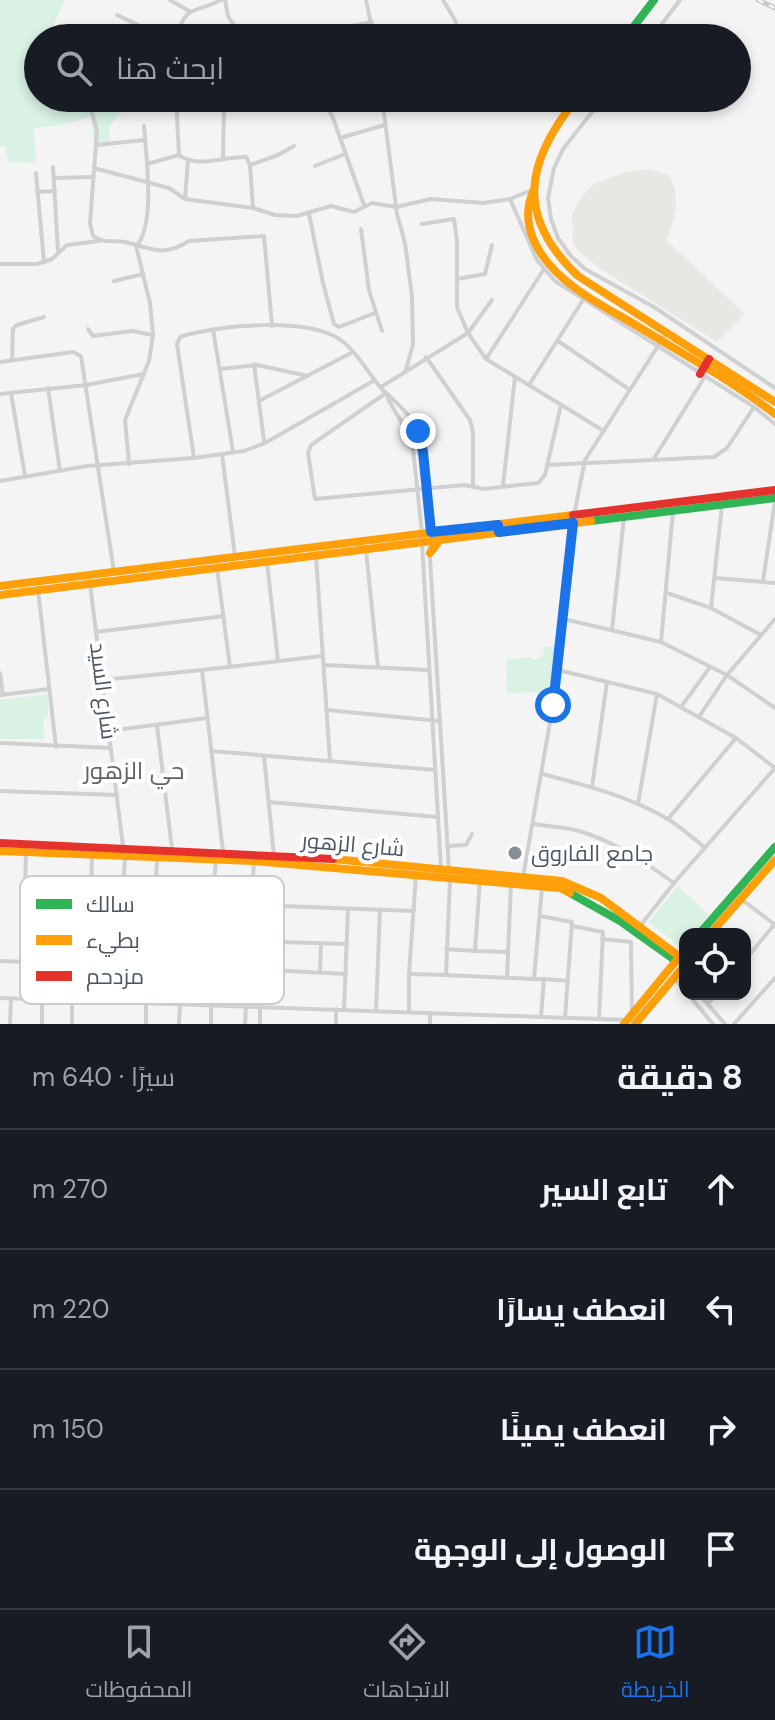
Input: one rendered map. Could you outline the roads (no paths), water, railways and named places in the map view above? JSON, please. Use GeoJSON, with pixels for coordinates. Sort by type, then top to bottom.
{"type":"FeatureCollection","features":[{"type":"Feature","properties":{"kind":"main road"},"geometry":{"type":"LineString","coordinates":[[636,24],[654,0]]}},
{"type":"Feature","properties":{"kind":"main road"},"geometry":{"type":"LineString","coordinates":[[567,112],[545,143],[537,165],[535,189],[539,220],[551,248],[572,272],[775,402]]}},
{"type":"Feature","properties":{"kind":"main road"},"geometry":{"type":"LineString","coordinates":[[535,189],[527,212],[539,250],[558,274],[597,305],[703,373],[775,414]]}},
{"type":"Feature","properties":{"kind":"main road"},"geometry":{"type":"LineString","coordinates":[[597,305],[604,293]]}},
{"type":"Feature","properties":{"kind":"main road"},"geometry":{"type":"LineString","coordinates":[[703,373],[709,359]]}},
{"type":"Feature","properties":{"kind":"main road"},"geometry":{"type":"LineString","coordinates":[[0,586],[114,572],[198,566],[217,568],[316,556],[775,490]]}},
{"type":"Feature","properties":{"kind":"main road"},"geometry":{"type":"LineString","coordinates":[[574,519],[624,517],[775,499]]}},
{"type":"Feature","properties":{"kind":"main road"},"geometry":{"type":"LineString","coordinates":[[0,595],[90,584],[198,566],[235,556],[428,538]]}},
{"type":"Feature","properties":{"kind":"main road"},"geometry":{"type":"LineString","coordinates":[[428,538],[430,553]]}},
{"type":"Feature","properties":{"kind":"main road","name":"شارع الزهور"},"geometry":{"type":"LineString","coordinates":[[0,843],[93,853],[124,850],[157,856],[274,856],[416,875],[447,872],[560,888],[599,901],[679,964]]}},
{"type":"Feature","properties":{"kind":"main road"},"geometry":{"type":"LineString","coordinates":[[704,928],[775,847]]}},
{"type":"Feature","properties":{"kind":"main road","name":"شارع الزهور"},"geometry":{"type":"LineString","coordinates":[[0,851],[172,849],[254,861],[562,881],[640,926],[679,964]]}},
{"type":"Feature","properties":{"kind":"main road"},"geometry":{"type":"LineString","coordinates":[[715,928],[773,867]]}},
{"type":"Feature","properties":{"kind":"main road"},"geometry":{"type":"LineString","coordinates":[[629,1021],[679,968]]}},
{"type":"Feature","properties":{"kind":"main road"},"geometry":{"type":"LineString","coordinates":[[629,1021],[679,968]]}},
{"type":"Feature","properties":{"kind":"street"},"geometry":{"type":"LineString","coordinates":[[170,0],[189,11]]}},
{"type":"Feature","properties":{"kind":"street"},"geometry":{"type":"LineString","coordinates":[[180,24],[189,11],[223,0],[233,24]]}},
{"type":"Feature","properties":{"kind":"street"},"geometry":{"type":"LineString","coordinates":[[362,24],[372,22],[366,0]]}},
{"type":"Feature","properties":{"kind":"street"},"geometry":{"type":"LineString","coordinates":[[443,0],[456,24]]}},
{"type":"Feature","properties":{"kind":"street"},"geometry":{"type":"LineString","coordinates":[[662,24],[680,0]]}},
{"type":"Feature","properties":{"kind":"street"},"geometry":{"type":"LineString","coordinates":[[117,15],[136,24]]}},
{"type":"Feature","properties":{"kind":"street"},"geometry":{"type":"LineString","coordinates":[[93,112],[96,145],[90,228],[93,236],[100,241]]}},
{"type":"Feature","properties":{"kind":"street"},"geometry":{"type":"LineString","coordinates":[[177,112],[179,155]]}},
{"type":"Feature","properties":{"kind":"street"},"geometry":{"type":"LineString","coordinates":[[223,159],[224,112]]}},
{"type":"Feature","properties":{"kind":"street"},"geometry":{"type":"LineString","coordinates":[[328,112],[364,205]]}},
{"type":"Feature","properties":{"kind":"street"},"geometry":{"type":"LineString","coordinates":[[384,112],[412,297],[413,344],[406,370]]}},
{"type":"Feature","properties":{"kind":"street"},"geometry":{"type":"LineString","coordinates":[[592,112],[563,149],[554,168],[548,198],[558,238],[585,269],[654,307],[775,388]]}},
{"type":"Feature","properties":{"kind":"street"},"geometry":{"type":"LineString","coordinates":[[340,138],[385,125]]}},
{"type":"Feature","properties":{"kind":"street"},"geometry":{"type":"LineString","coordinates":[[129,464],[125,420],[144,374],[153,335],[136,246],[144,233],[147,164],[144,126]]}},
{"type":"Feature","properties":{"kind":"street"},"geometry":{"type":"LineString","coordinates":[[96,145],[145,140]]}},
{"type":"Feature","properties":{"kind":"street"},"geometry":{"type":"LineString","coordinates":[[250,165],[294,146]]}},
{"type":"Feature","properties":{"kind":"street"},"geometry":{"type":"LineString","coordinates":[[315,166],[345,154]]}},
{"type":"Feature","properties":{"kind":"street"},"geometry":{"type":"LineString","coordinates":[[147,164],[179,155],[188,160],[243,156],[250,165],[253,208]]}},
{"type":"Feature","properties":{"kind":"street"},"geometry":{"type":"LineString","coordinates":[[185,199],[188,160]]}},
{"type":"Feature","properties":{"kind":"street"},"geometry":{"type":"LineString","coordinates":[[53,167],[58,253]]}},
{"type":"Feature","properties":{"kind":"street"},"geometry":{"type":"LineString","coordinates":[[94,168],[169,188],[185,199],[253,208],[275,215],[309,214],[318,208],[331,206],[354,212],[364,205],[375,203],[396,207],[431,199],[479,203],[510,199],[535,189]]}},
{"type":"Feature","properties":{"kind":"street"},"geometry":{"type":"LineString","coordinates":[[36,173],[44,262]]}},
{"type":"Feature","properties":{"kind":"street"},"geometry":{"type":"LineString","coordinates":[[54,178],[92,177]]}},
{"type":"Feature","properties":{"kind":"street"},"geometry":{"type":"LineString","coordinates":[[37,192],[55,191]]}},
{"type":"Feature","properties":{"kind":"street"},"geometry":{"type":"LineString","coordinates":[[510,199],[532,250],[544,269],[562,287],[597,305]]}},
{"type":"Feature","properties":{"kind":"street"},"geometry":{"type":"LineString","coordinates":[[309,214],[334,324],[339,327],[375,313]]}},
{"type":"Feature","properties":{"kind":"street"},"geometry":{"type":"LineString","coordinates":[[422,224],[454,219],[457,307],[468,333],[486,359],[604,431]]}},
{"type":"Feature","properties":{"kind":"street"},"geometry":{"type":"LineString","coordinates":[[361,229],[375,313],[382,331]]}},
{"type":"Feature","properties":{"kind":"street"},"geometry":{"type":"LineString","coordinates":[[0,264],[34,265],[44,262],[67,245],[100,241],[158,250],[180,247],[189,241],[264,236],[272,326]]}},
{"type":"Feature","properties":{"kind":"street"},"geometry":{"type":"LineString","coordinates":[[457,279],[485,274],[492,245]]}},
{"type":"Feature","properties":{"kind":"street"},"geometry":{"type":"LineString","coordinates":[[486,359],[544,269]]}},
{"type":"Feature","properties":{"kind":"street"},"geometry":{"type":"LineString","coordinates":[[114,281],[143,274]]}},
{"type":"Feature","properties":{"kind":"street"},"geometry":{"type":"LineString","coordinates":[[381,387],[468,333],[492,300]]}},
{"type":"Feature","properties":{"kind":"street"},"geometry":{"type":"LineString","coordinates":[[529,385],[583,300]]}},
{"type":"Feature","properties":{"kind":"street"},"geometry":{"type":"LineString","coordinates":[[12,360],[13,329],[44,317]]}},
{"type":"Feature","properties":{"kind":"street"},"geometry":{"type":"LineString","coordinates":[[194,458],[177,341],[182,336],[213,329],[272,326],[332,335],[344,342],[381,387],[395,398],[418,431],[426,488],[429,670],[438,817],[447,872]]}},
{"type":"Feature","properties":{"kind":"street"},"geometry":{"type":"LineString","coordinates":[[88,329],[93,336],[132,331],[153,335]]}},
{"type":"Feature","properties":{"kind":"street"},"geometry":{"type":"LineString","coordinates":[[213,329],[233,452]]}},
{"type":"Feature","properties":{"kind":"street"},"geometry":{"type":"LineString","coordinates":[[523,877],[558,670],[583,464],[667,332]]}},
{"type":"Feature","properties":{"kind":"street"},"geometry":{"type":"LineString","coordinates":[[558,341],[630,390]]}},
{"type":"Feature","properties":{"kind":"street"},"geometry":{"type":"LineString","coordinates":[[0,362],[76,352],[82,359],[114,572]]}},
{"type":"Feature","properties":{"kind":"street"},"geometry":{"type":"LineString","coordinates":[[259,401],[353,352]]}},
{"type":"Feature","properties":{"kind":"street"},"geometry":{"type":"LineString","coordinates":[[426,357],[470,420],[473,433],[473,486]]}},
{"type":"Feature","properties":{"kind":"street"},"geometry":{"type":"LineString","coordinates":[[220,369],[254,364],[308,376]]}},
{"type":"Feature","properties":{"kind":"street"},"geometry":{"type":"LineString","coordinates":[[254,364],[265,443]]}},
{"type":"Feature","properties":{"kind":"street"},"geometry":{"type":"LineString","coordinates":[[653,460],[703,373],[775,424]]}},
{"type":"Feature","properties":{"kind":"street"},"geometry":{"type":"LineString","coordinates":[[0,394],[86,385],[144,374]]}},
{"type":"Feature","properties":{"kind":"street"},"geometry":{"type":"LineString","coordinates":[[503,487],[515,377]]}},
{"type":"Feature","properties":{"kind":"street"},"geometry":{"type":"LineString","coordinates":[[0,481],[98,466],[233,452],[265,443],[375,380]]}},
{"type":"Feature","properties":{"kind":"street"},"geometry":{"type":"LineString","coordinates":[[48,388],[60,471]]}},
{"type":"Feature","properties":{"kind":"street"},"geometry":{"type":"LineString","coordinates":[[11,393],[25,476]]}},
{"type":"Feature","properties":{"kind":"street"},"geometry":{"type":"LineString","coordinates":[[387,393],[311,445],[308,453],[314,498],[426,488],[473,486],[482,489],[538,483],[544,477],[561,405]]}},
{"type":"Feature","properties":{"kind":"street"},"geometry":{"type":"LineString","coordinates":[[387,393],[412,440],[428,538]]}},
{"type":"Feature","properties":{"kind":"street"},"geometry":{"type":"LineString","coordinates":[[547,465],[714,457],[721,454],[754,407]]}},
{"type":"Feature","properties":{"kind":"street"},"geometry":{"type":"LineString","coordinates":[[222,454],[235,556]]}},
{"type":"Feature","properties":{"kind":"street"},"geometry":{"type":"LineString","coordinates":[[763,581],[775,499]]}},
{"type":"Feature","properties":{"kind":"street"},"geometry":{"type":"LineString","coordinates":[[711,608],[722,505]]}},
{"type":"Feature","properties":{"kind":"street"},"geometry":{"type":"LineString","coordinates":[[661,642],[673,511]]}},
{"type":"Feature","properties":{"kind":"street"},"geometry":{"type":"LineString","coordinates":[[612,630],[624,517]]}},
{"type":"Feature","properties":{"kind":"street"},"geometry":{"type":"LineString","coordinates":[[366,549],[378,667]]}},
{"type":"Feature","properties":{"kind":"street"},"geometry":{"type":"LineString","coordinates":[[430,553],[447,846],[446,975]]}},
{"type":"Feature","properties":{"kind":"street"},"geometry":{"type":"LineString","coordinates":[[316,556],[330,761]]}},
{"type":"Feature","properties":{"kind":"street"},"geometry":{"type":"LineString","coordinates":[[267,562],[278,661]]}},
{"type":"Feature","properties":{"kind":"street"},"geometry":{"type":"LineString","coordinates":[[217,568],[230,667]]}},
{"type":"Feature","properties":{"kind":"street"},"geometry":{"type":"LineString","coordinates":[[715,578],[775,583]]}},
{"type":"Feature","properties":{"kind":"street","name":"شارع السيد"},"geometry":{"type":"LineString","coordinates":[[90,584],[124,850],[123,876]]}},
{"type":"Feature","properties":{"kind":"street"},"geometry":{"type":"LineString","coordinates":[[38,590],[56,747]]}},
{"type":"Feature","properties":{"kind":"street"},"geometry":{"type":"LineString","coordinates":[[667,593],[711,608],[761,635]]}},
{"type":"Feature","properties":{"kind":"street"},"geometry":{"type":"LineString","coordinates":[[96,632],[224,616]]}},
{"type":"Feature","properties":{"kind":"street"},"geometry":{"type":"LineString","coordinates":[[564,619],[661,642],[727,675],[775,708]]}},
{"type":"Feature","properties":{"kind":"street"},"geometry":{"type":"LineString","coordinates":[[699,717],[727,675],[775,619]]}},
{"type":"Feature","properties":{"kind":"street"},"geometry":{"type":"LineString","coordinates":[[102,680],[323,656]]}},
{"type":"Feature","properties":{"kind":"street"},"geometry":{"type":"LineString","coordinates":[[324,665],[429,670]]}},
{"type":"Feature","properties":{"kind":"street"},"geometry":{"type":"LineString","coordinates":[[681,707],[710,666]]}},
{"type":"Feature","properties":{"kind":"street"},"geometry":{"type":"LineString","coordinates":[[202,670],[219,856],[216,876]]}},
{"type":"Feature","properties":{"kind":"street"},"geometry":{"type":"LineString","coordinates":[[558,670],[657,694],[736,738],[775,768],[640,926]]}},
{"type":"Feature","properties":{"kind":"street"},"geometry":{"type":"LineString","coordinates":[[0,673],[1,695],[50,689]]}},
{"type":"Feature","properties":{"kind":"street"},"geometry":{"type":"LineString","coordinates":[[592,787],[607,682]]}},
{"type":"Feature","properties":{"kind":"street"},"geometry":{"type":"LineString","coordinates":[[638,804],[657,694]]}},
{"type":"Feature","properties":{"kind":"street"},"geometry":{"type":"LineString","coordinates":[[769,703],[775,696]]}},
{"type":"Feature","properties":{"kind":"street"},"geometry":{"type":"LineString","coordinates":[[327,710],[439,721]]}},
{"type":"Feature","properties":{"kind":"street"},"geometry":{"type":"LineString","coordinates":[[109,731],[207,718]]}},
{"type":"Feature","properties":{"kind":"street"},"geometry":{"type":"LineString","coordinates":[[157,725],[172,849]]}},
{"type":"Feature","properties":{"kind":"street"},"geometry":{"type":"LineString","coordinates":[[668,819],[736,738]]}},
{"type":"Feature","properties":{"kind":"street"},"geometry":{"type":"LineString","coordinates":[[0,743],[111,748]]}},
{"type":"Feature","properties":{"kind":"street"},"geometry":{"type":"LineString","coordinates":[[211,751],[435,770]]}},
{"type":"Feature","properties":{"kind":"street"},"geometry":{"type":"LineString","coordinates":[[264,756],[274,856]]}},
{"type":"Feature","properties":{"kind":"street"},"geometry":{"type":"LineString","coordinates":[[542,774],[592,787],[638,804],[668,819],[705,848]]}},
{"type":"Feature","properties":{"kind":"street"},"geometry":{"type":"LineString","coordinates":[[0,791],[117,795]]}},
{"type":"Feature","properties":{"kind":"street"},"geometry":{"type":"LineString","coordinates":[[269,802],[438,817]]}},
{"type":"Feature","properties":{"kind":"street"},"geometry":{"type":"LineString","coordinates":[[534,824],[579,831],[641,860],[674,883]]}},
{"type":"Feature","properties":{"kind":"street"},"geometry":{"type":"LineString","coordinates":[[447,846],[466,845],[472,834]]}},
{"type":"Feature","properties":{"kind":"street"},"geometry":{"type":"LineString","coordinates":[[25,876],[26,851]]}},
{"type":"Feature","properties":{"kind":"street"},"geometry":{"type":"LineString","coordinates":[[92,876],[93,853]]}},
{"type":"Feature","properties":{"kind":"street"},"geometry":{"type":"LineString","coordinates":[[156,876],[157,856]]}},
{"type":"Feature","properties":{"kind":"street"},"geometry":{"type":"LineString","coordinates":[[253,876],[254,861]]}},
{"type":"Feature","properties":{"kind":"street"},"geometry":{"type":"LineString","coordinates":[[409,1012],[416,875]]}},
{"type":"Feature","properties":{"kind":"street"},"geometry":{"type":"LineString","coordinates":[[475,951],[480,879]]}},
{"type":"Feature","properties":{"kind":"street"},"geometry":{"type":"LineString","coordinates":[[507,977],[511,882]]}},
{"type":"Feature","properties":{"kind":"street"},"geometry":{"type":"LineString","coordinates":[[534,979],[542,887]]}},
{"type":"Feature","properties":{"kind":"street"},"geometry":{"type":"LineString","coordinates":[[741,899],[775,925],[751,953]]}},
{"type":"Feature","properties":{"kind":"street"},"geometry":{"type":"LineString","coordinates":[[284,906],[414,911]]}},
{"type":"Feature","properties":{"kind":"street"},"geometry":{"type":"LineString","coordinates":[[344,1009],[348,909]]}},
{"type":"Feature","properties":{"kind":"street"},"geometry":{"type":"LineString","coordinates":[[376,1011],[380,910]]}},
{"type":"Feature","properties":{"kind":"street"},"geometry":{"type":"LineString","coordinates":[[540,916],[572,922],[565,1018]]}},
{"type":"Feature","properties":{"kind":"street"},"geometry":{"type":"LineString","coordinates":[[572,926],[603,932],[599,1019]]}},
{"type":"Feature","properties":{"kind":"street"},"geometry":{"type":"LineString","coordinates":[[179,1024],[179,1004],[629,1021],[631,942],[602,939]]}},
{"type":"Feature","properties":{"kind":"street"},"geometry":{"type":"LineString","coordinates":[[284,942],[347,944]]}},
{"type":"Feature","properties":{"kind":"street"},"geometry":{"type":"LineString","coordinates":[[320,972],[321,943]]}},
{"type":"Feature","properties":{"kind":"street"},"geometry":{"type":"LineString","coordinates":[[446,949],[508,952]]}},
{"type":"Feature","properties":{"kind":"street"},"geometry":{"type":"LineString","coordinates":[[0,961],[20,962]]}},
{"type":"Feature","properties":{"kind":"street"},"geometry":{"type":"LineString","coordinates":[[284,971],[346,974]]}},
{"type":"Feature","properties":{"kind":"street"},"geometry":{"type":"LineString","coordinates":[[409,974],[568,981]]}},
{"type":"Feature","properties":{"kind":"street"},"geometry":{"type":"LineString","coordinates":[[734,1024],[775,978]]}},
{"type":"Feature","properties":{"kind":"street"},"geometry":{"type":"LineString","coordinates":[[541,1017],[544,979]]}},
{"type":"Feature","properties":{"kind":"street"},"geometry":{"type":"LineString","coordinates":[[0,998],[20,999]]}},
{"type":"Feature","properties":{"kind":"street"},"geometry":{"type":"LineString","coordinates":[[10,1024],[11,999]]}},
{"type":"Feature","properties":{"kind":"street"},"geometry":{"type":"LineString","coordinates":[[693,1000],[713,1024]]}},
{"type":"Feature","properties":{"kind":"street"},"geometry":{"type":"LineString","coordinates":[[704,1000],[725,1024]]}},
{"type":"Feature","properties":{"kind":"street"},"geometry":{"type":"LineString","coordinates":[[708,1004],[711,1000]]}},
{"type":"Feature","properties":{"kind":"street"},"geometry":{"type":"LineString","coordinates":[[146,1024],[149,1004]]}},
{"type":"Feature","properties":{"kind":"street"},"geometry":{"type":"LineString","coordinates":[[211,1005],[211,1024]]}},
{"type":"Feature","properties":{"kind":"street"},"geometry":{"type":"LineString","coordinates":[[245,1024],[246,1006]]}},
{"type":"Feature","properties":{"kind":"street"},"geometry":{"type":"LineString","coordinates":[[260,1006],[260,1024]]}},
{"type":"Feature","properties":{"kind":"street"},"geometry":{"type":"LineString","coordinates":[[336,1009],[336,1024]]}},
{"type":"Feature","properties":{"kind":"street"},"geometry":{"type":"LineString","coordinates":[[430,1013],[430,1024]]}},
{"type":"Feature","properties":{"kind":"street"},"geometry":{"type":"LineString","coordinates":[[497,1015],[497,1024]]}},
{"type":"Feature","properties":{"kind":"railway"},"geometry":{"type":"LineString","coordinates":[[758,0],[775,8]]}},
{"type":"Feature","properties":{"kind":"place","name":"جامع الفاروق"},"geometry":{"type":"Point","coordinates":[515,853]}},
{"type":"Feature","properties":{"kind":"district","name":"حي الزهور"},"geometry":{"type":"Point","coordinates":[134,771]}}]}
